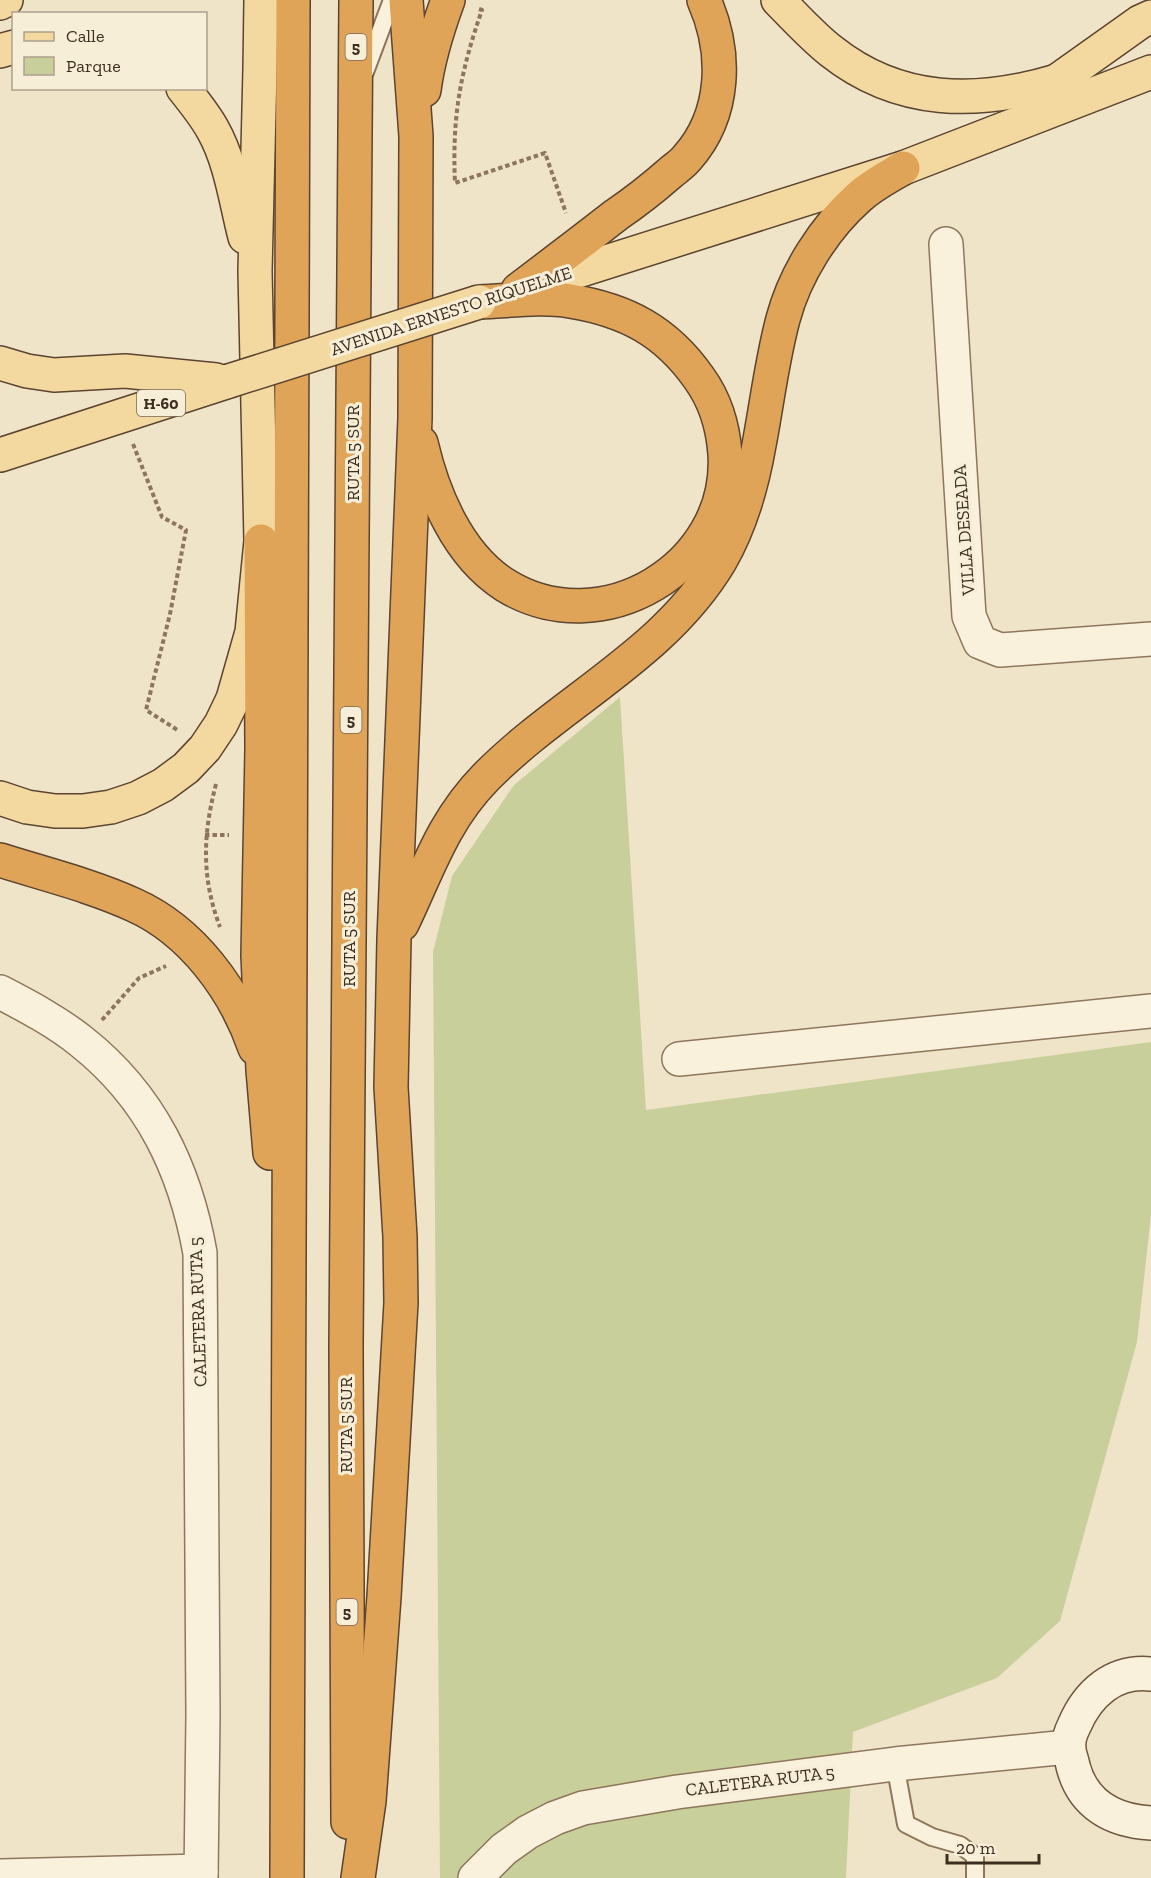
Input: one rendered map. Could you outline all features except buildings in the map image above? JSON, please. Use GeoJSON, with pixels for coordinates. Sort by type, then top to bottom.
{"type":"FeatureCollection","features":[{"type":"Feature","properties":{"kind":"highway"},"geometry":{"type":"LineString","coordinates":[[287,1878],[293,0]]}},
{"type":"Feature","properties":{"kind":"highway","name":"RUTA 5 SUR"},"geometry":{"type":"LineString","coordinates":[[348,1878],[346,1346],[356,0]]}},
{"type":"Feature","properties":{"kind":"highway"},"geometry":{"type":"LineString","coordinates":[[358,1878],[369,1801],[382,1631],[401,1303],[400,1237],[391,1087],[394,939],[415,418],[416,136],[405,0]]}},
{"type":"Feature","properties":{"kind":"highway"},"geometry":{"type":"LineString","coordinates":[[518,290],[650,190],[687,159],[701,139],[712,116],[718,92],[720,67],[718,42],[712,18],[704,0]]}},
{"type":"Feature","properties":{"kind":"highway"},"geometry":{"type":"LineString","coordinates":[[416,136],[428,59],[461,3]]}},
{"type":"Feature","properties":{"kind":"highway"},"geometry":{"type":"LineString","coordinates":[[394,939],[437,845],[451,821],[484,779],[542,727],[617,672],[664,632],[703,587],[715,569],[735,530],[748,497],[783,318],[795,285],[816,247],[842,213],[860,196],[903,168]]}},
{"type":"Feature","properties":{"kind":"highway"},"geometry":{"type":"LineString","coordinates":[[415,418],[432,479],[444,509],[467,550],[491,574],[526,596],[549,603],[572,606],[616,601],[638,593],[673,572],[700,542],[711,524],[719,505],[726,465],[720,421],[702,382],[668,341],[646,326],[613,311],[569,301],[534,299],[479,302]]}},
{"type":"Feature","properties":{"kind":"highway"},"geometry":{"type":"LineString","coordinates":[[261,541],[262,750],[258,955],[262,1070],[288,1356]]}},
{"type":"Feature","properties":{"kind":"highway"},"geometry":{"type":"LineString","coordinates":[[0,860],[116,898],[135,906],[172,928],[198,952],[230,995],[247,1028],[262,1070]]}},
{"type":"Feature","properties":{"kind":"main road"},"geometry":{"type":"LineString","coordinates":[[0,3],[6,0]]}},
{"type":"Feature","properties":{"kind":"main road"},"geometry":{"type":"LineString","coordinates":[[0,798],[27,807],[55,812],[111,807],[138,798],[163,785],[186,768],[205,748],[221,724],[233,699],[252,632],[261,541],[255,272],[261,0]]}},
{"type":"Feature","properties":{"kind":"main road"},"geometry":{"type":"LineString","coordinates":[[778,0],[811,33],[848,63],[885,82],[912,91],[941,96],[969,97],[1028,90],[1057,81]]}},
{"type":"Feature","properties":{"kind":"main road","name":"AVENIDA ERNESTO RIQUELME"},"geometry":{"type":"LineString","coordinates":[[903,168],[990,114],[1057,81],[1140,22],[1151,17]]}},
{"type":"Feature","properties":{"kind":"main road","name":"AVENIDA ERNESTO RIQUELME"},"geometry":{"type":"LineString","coordinates":[[0,455],[903,168],[1151,72]]}},
{"type":"Feature","properties":{"kind":"main road"},"geometry":{"type":"LineString","coordinates":[[185,90],[200,108],[214,131],[225,159],[255,272]]}},
{"type":"Feature","properties":{"kind":"main road"},"geometry":{"type":"LineString","coordinates":[[0,363],[27,371],[54,375],[125,371],[229,381]]}},
{"type":"Feature","properties":{"kind":"main road"},"geometry":{"type":"LineString","coordinates":[[0,473],[107,420]]}},
{"type":"Feature","properties":{"kind":"street","name":"VILLA DESEADA"},"geometry":{"type":"LineString","coordinates":[[946,244],[969,616],[980,642],[1000,650],[1151,639]]}},
{"type":"Feature","properties":{"kind":"street","name":"CALETERA RUTA 5"},"geometry":{"type":"LineString","coordinates":[[0,992],[53,1021],[83,1042],[134,1094],[171,1153],[194,1219],[200,1253],[203,1714],[201,1875]]}},
{"type":"Feature","properties":{"kind":"street"},"geometry":{"type":"LineString","coordinates":[[679,1059],[1151,1011]]}},
{"type":"Feature","properties":{"kind":"street"},"geometry":{"type":"LineString","coordinates":[[1151,1674],[1140,1672],[1116,1678],[1096,1691],[1081,1710],[1068,1747],[1077,1779],[1090,1799],[1109,1814],[1131,1822],[1151,1823]]}},
{"type":"Feature","properties":{"kind":"street","name":"CALETERA RUTA 5"},"geometry":{"type":"LineString","coordinates":[[475,1878],[504,1849],[528,1832],[555,1818],[584,1808],[677,1792],[895,1764],[1068,1747]]}},
{"type":"Feature","properties":{"kind":"street"},"geometry":{"type":"LineString","coordinates":[[0,1876],[201,1875]]}},
{"type":"Feature","properties":{"kind":"lane"},"geometry":{"type":"LineString","coordinates":[[356,95],[393,0]]}},
{"type":"Feature","properties":{"kind":"lane"},"geometry":{"type":"LineString","coordinates":[[262,750],[291,684]]}},
{"type":"Feature","properties":{"kind":"lane"},"geometry":{"type":"LineString","coordinates":[[895,1764],[906,1824],[932,1837],[960,1845],[975,1856],[975,1878]]}},
{"type":"Feature","properties":{"kind":"path"},"geometry":{"type":"LineString","coordinates":[[461,3],[482,10],[469,47],[460,85],[455,128],[455,183],[545,153],[577,245]]}},
{"type":"Feature","properties":{"kind":"path"},"geometry":{"type":"LineString","coordinates":[[107,420],[162,517]]}},
{"type":"Feature","properties":{"kind":"green space"},"geometry":{"type":"Polygon","coordinates":[[[620,697],[646,1110],[1151,1042],[1151,1215],[1137,1342],[1060,1621],[997,1678],[853,1732],[846,1878],[440,1878],[433,952],[452,876],[514,785],[620,697]]]}}]}
